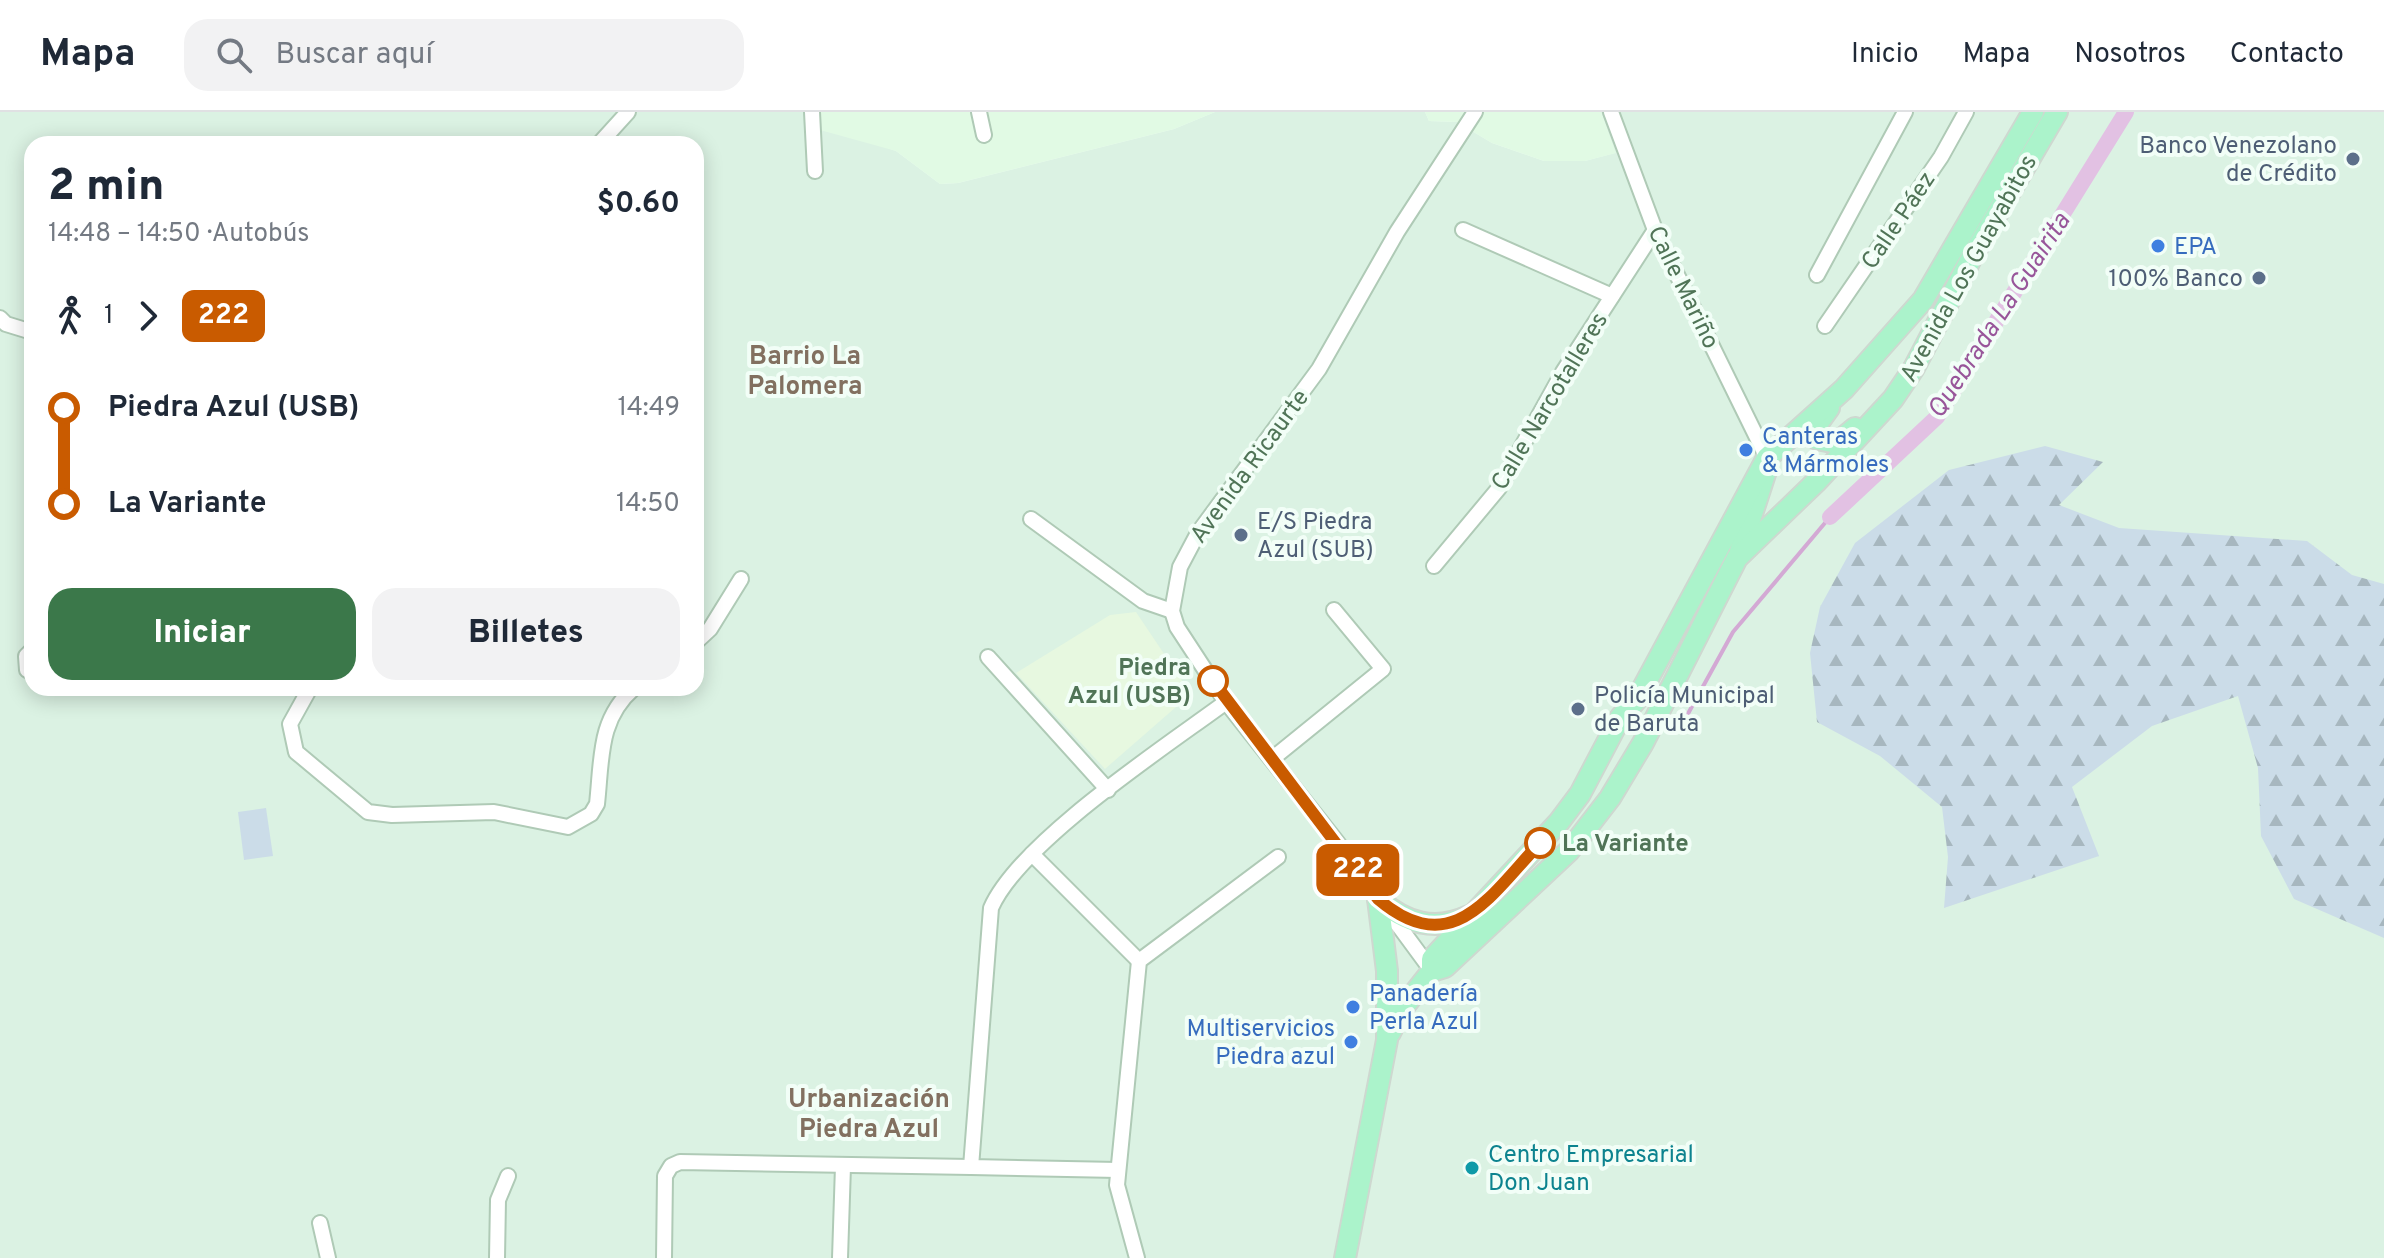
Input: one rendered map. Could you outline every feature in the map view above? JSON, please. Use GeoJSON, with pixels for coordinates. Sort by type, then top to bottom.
{"type":"FeatureCollection","features":[{"type":"Feature","properties":{"kind":"main road","name":"Avenida Los Guayabitos"},"geometry":{"type":"LineString","coordinates":[[2033,112],[1923,300],[1844,389],[1767,458],[1637,699],[1620,718],[1580,794],[1432,959],[1432,971],[1445,967],[1517,904],[1569,851],[1610,798],[1643,743],[1737,558],[1893,399],[1925,348],[1973,255],[2057,112]]}},
{"type":"Feature","properties":{"kind":"main road"},"geometry":{"type":"LineString","coordinates":[[1844,389],[1816,426],[1814,433],[1824,443],[1837,443],[1860,424],[1925,348]]}},
{"type":"Feature","properties":{"kind":"main road"},"geometry":{"type":"LineString","coordinates":[[1737,558],[1762,492],[1767,458]]}},
{"type":"Feature","properties":{"kind":"main road"},"geometry":{"type":"LineString","coordinates":[[1378,899],[1396,914],[1424,924],[1443,925],[1477,912]]}},
{"type":"Feature","properties":{"kind":"main road"},"geometry":{"type":"LineString","coordinates":[[1345,1258],[1387,1040],[1387,971],[1378,899]]}},
{"type":"Feature","properties":{"kind":"main road"},"geometry":{"type":"LineString","coordinates":[[1387,1040],[1402,1009],[1432,971]]}},
{"type":"Feature","properties":{"kind":"street"},"geometry":{"type":"LineString","coordinates":[[606,136],[628,112]]}},
{"type":"Feature","properties":{"kind":"street"},"geometry":{"type":"LineString","coordinates":[[812,112],[815,171]]}},
{"type":"Feature","properties":{"kind":"street"},"geometry":{"type":"LineString","coordinates":[[979,112],[984,135]]}},
{"type":"Feature","properties":{"kind":"street","name":"Avenida Ricaurte"},"geometry":{"type":"LineString","coordinates":[[1172,611],[1180,567],[1198,533],[1319,369],[1397,232],[1475,112]]}},
{"type":"Feature","properties":{"kind":"street","name":"Calle Mariño"},"geometry":{"type":"LineString","coordinates":[[1611,112],[1655,230],[1767,458]]}},
{"type":"Feature","properties":{"kind":"street"},"geometry":{"type":"LineString","coordinates":[[1817,275],[1905,112]]}},
{"type":"Feature","properties":{"kind":"street","name":"Calle Páez"},"geometry":{"type":"LineString","coordinates":[[1825,326],[1941,157],[1966,112]]}},
{"type":"Feature","properties":{"kind":"street"},"geometry":{"type":"LineString","coordinates":[[1463,230],[1612,296]]}},
{"type":"Feature","properties":{"kind":"street","name":"Calle Narcotalleres"},"geometry":{"type":"LineString","coordinates":[[1434,566],[1499,488],[1563,372],[1655,230]]}},
{"type":"Feature","properties":{"kind":"street"},"geometry":{"type":"LineString","coordinates":[[0,318],[6,324],[24,330]]}},
{"type":"Feature","properties":{"kind":"street"},"geometry":{"type":"LineString","coordinates":[[1031,519],[1143,601],[1172,611],[1177,627],[1226,702],[1432,971]]}},
{"type":"Feature","properties":{"kind":"street"},"geometry":{"type":"LineString","coordinates":[[704,635],[741,579]]}},
{"type":"Feature","properties":{"kind":"street"},"geometry":{"type":"LineString","coordinates":[[1272,759],[1383,669],[1334,610]]}},
{"type":"Feature","properties":{"kind":"street"},"geometry":{"type":"LineString","coordinates":[[988,657],[1108,790]]}},
{"type":"Feature","properties":{"kind":"street"},"geometry":{"type":"LineString","coordinates":[[301,696],[290,724],[296,752],[368,812],[392,815],[494,812],[568,827],[591,814],[597,804],[608,718],[616,703],[624,696]]}},
{"type":"Feature","properties":{"kind":"street"},"geometry":{"type":"LineString","coordinates":[[971,1167],[988,924],[1000,887],[1032,854],[1108,790],[1226,702]]}},
{"type":"Feature","properties":{"kind":"street"},"geometry":{"type":"LineString","coordinates":[[1032,854],[1139,961]]}},
{"type":"Feature","properties":{"kind":"street"},"geometry":{"type":"LineString","coordinates":[[1137,1258],[1120,1206],[1118,1170],[1139,961],[1278,857]]}},
{"type":"Feature","properties":{"kind":"street"},"geometry":{"type":"LineString","coordinates":[[664,1258],[665,1176],[671,1166],[680,1162],[1118,1170]]}},
{"type":"Feature","properties":{"kind":"street"},"geometry":{"type":"LineString","coordinates":[[840,1258],[843,1166]]}},
{"type":"Feature","properties":{"kind":"street"},"geometry":{"type":"LineString","coordinates":[[497,1258],[498,1200],[508,1176]]}},
{"type":"Feature","properties":{"kind":"street"},"geometry":{"type":"LineString","coordinates":[[320,1223],[328,1258]]}},
{"type":"Feature","properties":{"kind":"shaded area"},"geometry":{"type":"Polygon","coordinates":[[[0,112],[818,112],[866,140],[896,151],[940,184],[958,183],[1174,129],[1215,112],[1425,112],[1429,121],[1457,122],[1492,143],[1544,161],[1585,161],[1615,153],[1601,112],[2384,112],[2384,1258],[0,1258],[0,112]]]}},
{"type":"Feature","properties":{"kind":"shaded area"},"geometry":{"type":"Polygon","coordinates":[[[818,112],[1215,112],[1174,129],[958,183],[940,184],[896,151],[820,130],[818,112]]]}},
{"type":"Feature","properties":{"kind":"shaded area"},"geometry":{"type":"Polygon","coordinates":[[[1425,112],[1601,112],[1616,153],[1585,161],[1544,161],[1492,143],[1457,122],[1429,121],[1425,112]]]}},
{"type":"Feature","properties":{"kind":"shaded area"},"geometry":{"type":"Polygon","coordinates":[[[1136,612],[1191,694],[1105,769],[1016,673],[1110,615],[1136,612]]]}},
{"type":"Feature","properties":{"kind":"green space"},"geometry":{"type":"Polygon","coordinates":[[[2045,446],[2103,462],[2059,505],[2119,528],[2307,541],[2352,575],[2384,584],[2384,938],[2294,899],[2261,836],[2258,768],[2238,696],[2152,726],[2072,787],[2099,856],[1944,908],[1948,857],[1942,807],[1880,756],[1817,722],[1810,653],[1820,607],[1855,543],[1949,470],[2045,446]]]}},
{"type":"Feature","properties":{"kind":"green space"},"geometry":{"type":"Polygon","coordinates":[[[266,808],[273,856],[244,860],[238,812],[266,808]]]}},
{"type":"Feature","properties":{"kind":"waterway","name":"Quebrada La Guairita"},"geometry":{"type":"LineString","coordinates":[[1830,517],[1937,417],[2126,112]]}},
{"type":"Feature","properties":{"kind":"waterway","name":"Quebrada La Guairita"},"geometry":{"type":"LineString","coordinates":[[1679,730],[1733,632],[1830,517]]}},
{"type":"Feature","properties":{"kind":"bus line","name":"222"},"geometry":{"type":"LineString","coordinates":[[1213,681],[1378,899],[1406,919],[1443,925],[1477,912],[1540,843]]}},
{"type":"Feature","properties":{"kind":"place","name":"Banco Venezolano de Crédito"},"geometry":{"type":"Point","coordinates":[2353,159]}},
{"type":"Feature","properties":{"kind":"place","name":"EPA"},"geometry":{"type":"Point","coordinates":[2158,246]}},
{"type":"Feature","properties":{"kind":"place","name":"100% Banco"},"geometry":{"type":"Point","coordinates":[2259,278]}},
{"type":"Feature","properties":{"kind":"place","name":"Canteras & Mármoles"},"geometry":{"type":"Point","coordinates":[1746,450]}},
{"type":"Feature","properties":{"kind":"place","name":"E/S Piedra Azul (SUB)"},"geometry":{"type":"Point","coordinates":[1241,535]}},
{"type":"Feature","properties":{"kind":"place","name":"Piedra Azul (USB)"},"geometry":{"type":"Point","coordinates":[1213,681]}},
{"type":"Feature","properties":{"kind":"place","name":"Policía Municipal de Baruta"},"geometry":{"type":"Point","coordinates":[1578,709]}},
{"type":"Feature","properties":{"kind":"place","name":"La Variante"},"geometry":{"type":"Point","coordinates":[1540,843]}},
{"type":"Feature","properties":{"kind":"place","name":"Panadería Perla Azul"},"geometry":{"type":"Point","coordinates":[1353,1007]}},
{"type":"Feature","properties":{"kind":"place","name":"Multiservicios Piedra azul"},"geometry":{"type":"Point","coordinates":[1351,1042]}},
{"type":"Feature","properties":{"kind":"place","name":"Centro Empresarial Don Juan"},"geometry":{"type":"Point","coordinates":[1472,1168]}},
{"type":"Feature","properties":{"kind":"district","name":"Barrio La Palomera"},"geometry":{"type":"Point","coordinates":[805,370]}},
{"type":"Feature","properties":{"kind":"district","name":"Urbanización Piedra Azul"},"geometry":{"type":"Point","coordinates":[869,1113]}}]}
